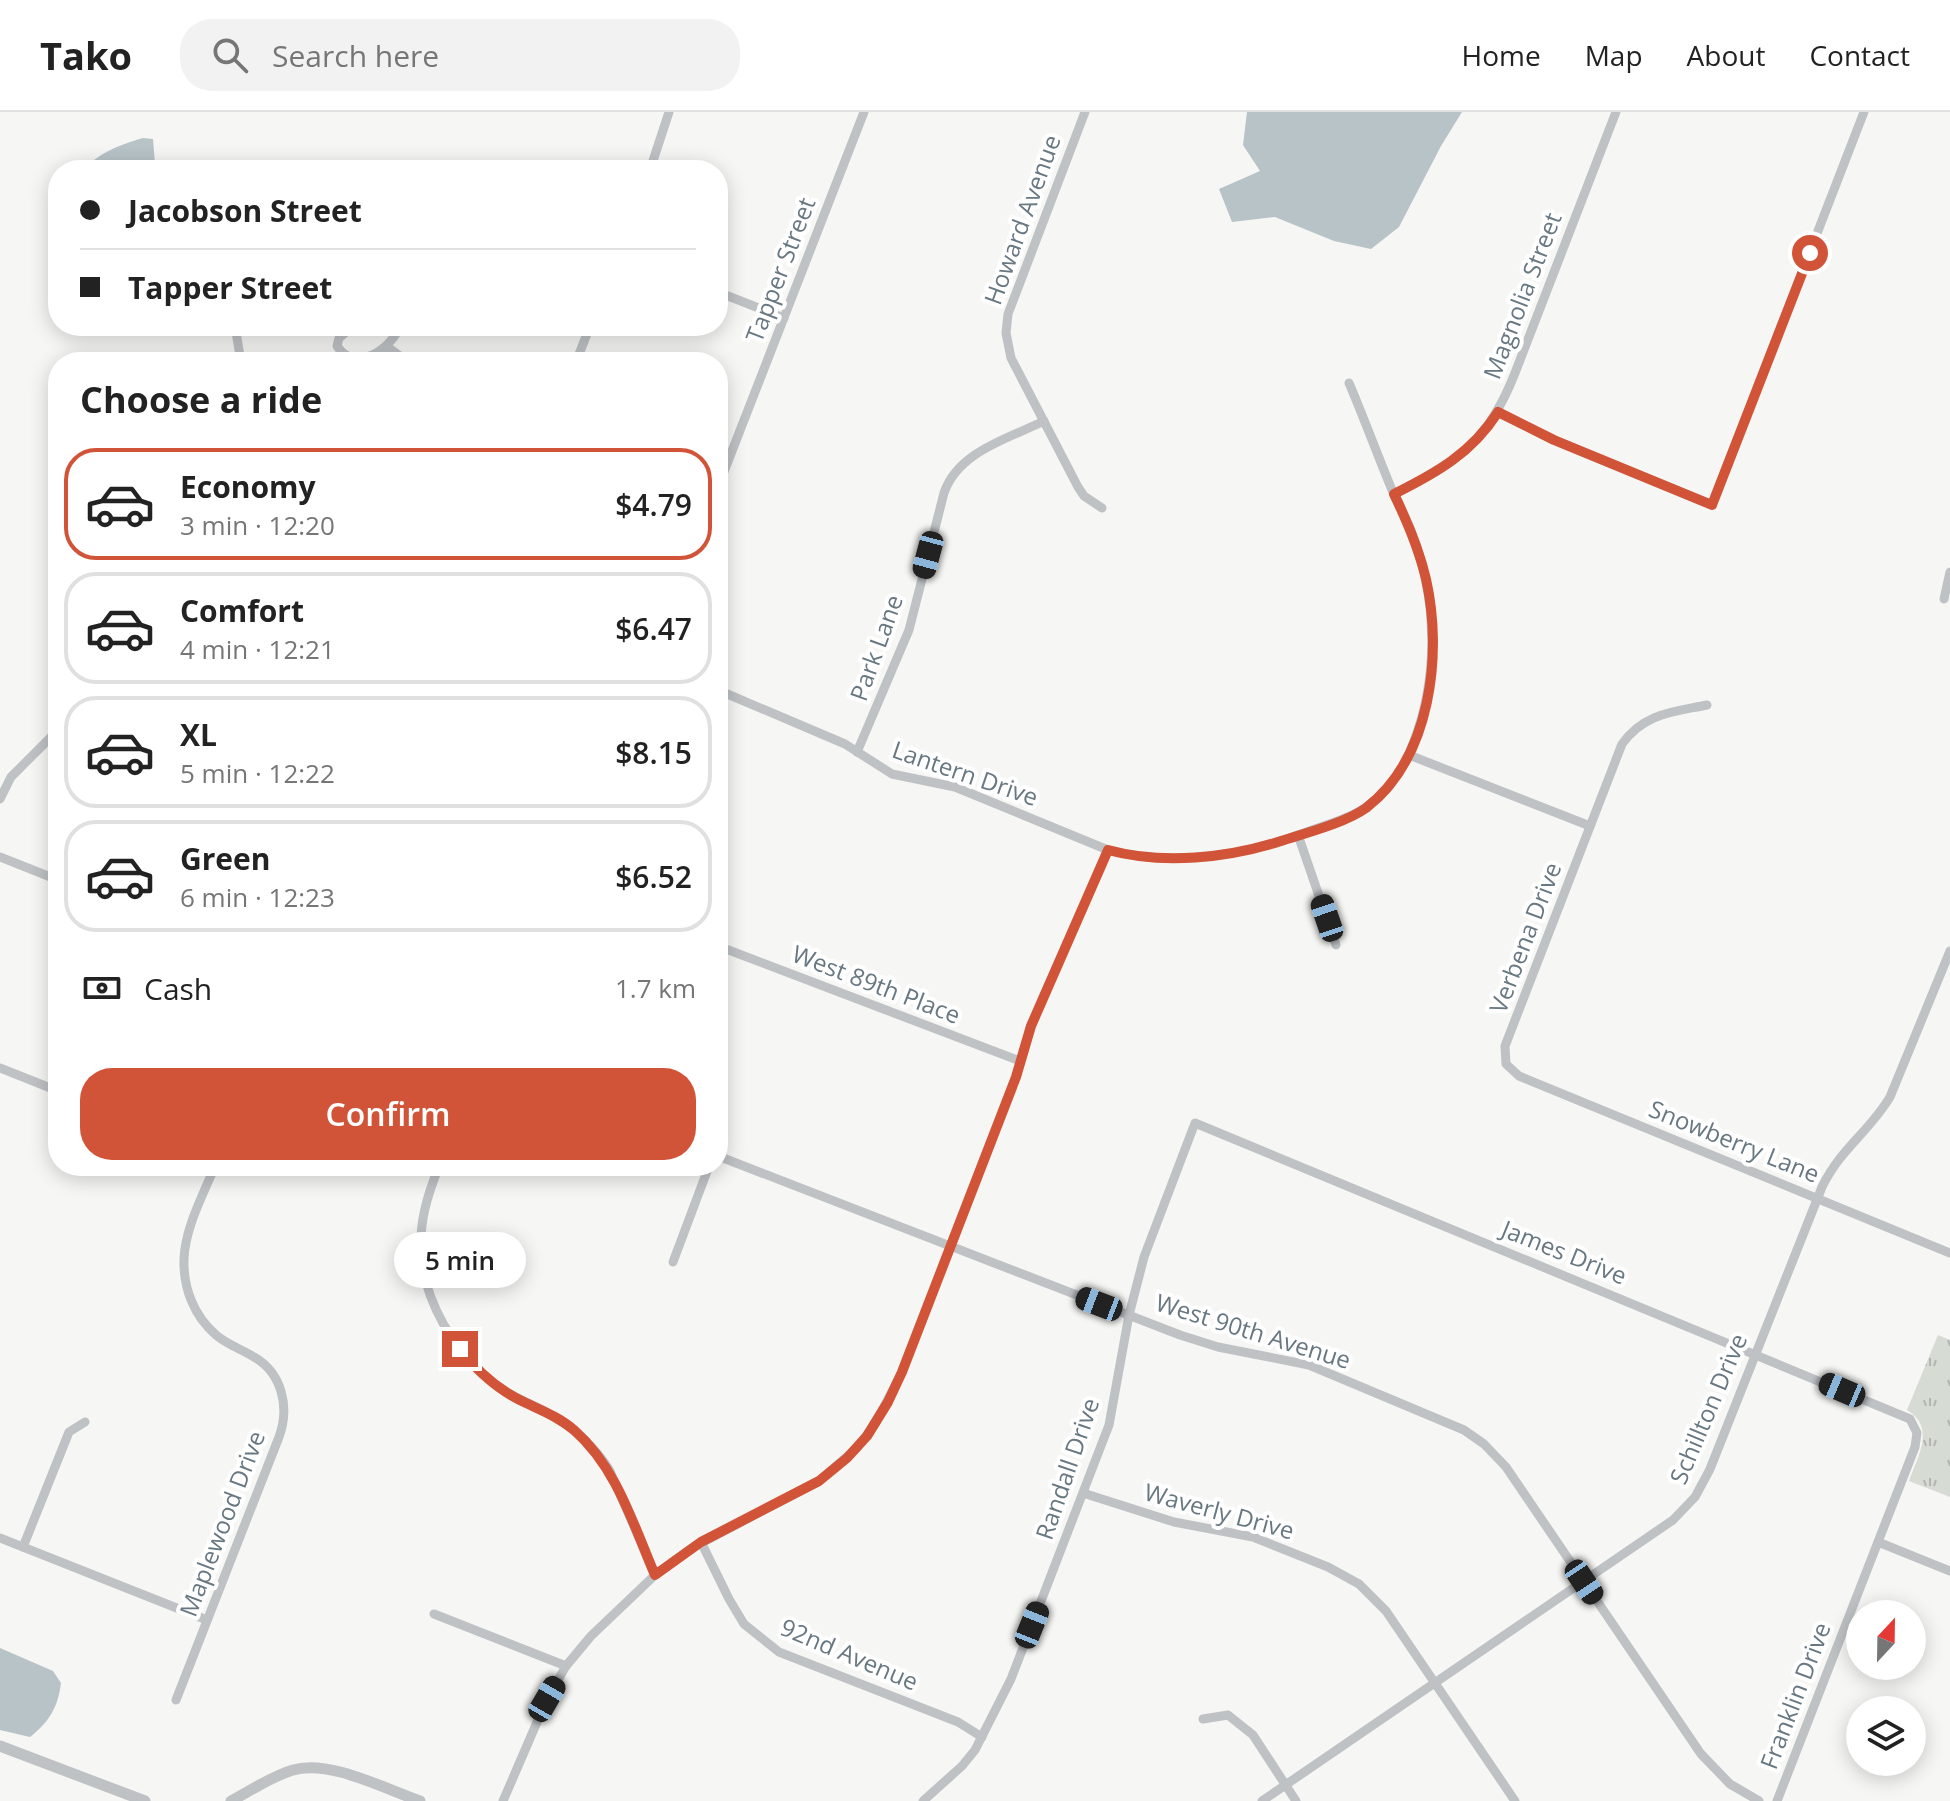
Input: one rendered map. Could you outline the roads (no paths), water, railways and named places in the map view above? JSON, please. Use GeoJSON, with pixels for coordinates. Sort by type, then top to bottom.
{"type":"FeatureCollection","features":[{"type":"Feature","properties":{"kind":"street"},"geometry":{"type":"LineString","coordinates":[[653,160],[669,112]]}},
{"type":"Feature","properties":{"kind":"street","name":"Tapper Street"},"geometry":{"type":"LineString","coordinates":[[728,461],[864,112]]}},
{"type":"Feature","properties":{"kind":"street","name":"Howard Avenue"},"geometry":{"type":"LineString","coordinates":[[1085,112],[1007,320],[1009,353],[1078,487],[1084,496],[1102,508]]}},
{"type":"Feature","properties":{"kind":"street","name":"Magnolia Street"},"geometry":{"type":"LineString","coordinates":[[1394,494],[1453,462],[1479,437],[1498,412],[1616,112]]}},
{"type":"Feature","properties":{"kind":"street"},"geometry":{"type":"LineString","coordinates":[[1498,412],[1554,440],[1712,505],[1864,112]]}},
{"type":"Feature","properties":{"kind":"street"},"geometry":{"type":"LineString","coordinates":[[728,296],[784,318]]}},
{"type":"Feature","properties":{"kind":"street"},"geometry":{"type":"LineString","coordinates":[[378,352],[396,336]]}},
{"type":"Feature","properties":{"kind":"street"},"geometry":{"type":"LineString","coordinates":[[386,346],[394,352]]}},
{"type":"Feature","properties":{"kind":"street","name":"Lantern Drive"},"geometry":{"type":"LineString","coordinates":[[728,694],[807,726],[892,774],[955,787],[1108,850],[1151,857],[1206,856],[1249,850],[1298,835],[1366,807],[1395,780],[1409,755],[1428,692],[1432,636],[1427,582],[1413,535],[1349,383]]}},
{"type":"Feature","properties":{"kind":"street","name":"Park Lane"},"geometry":{"type":"LineString","coordinates":[[857,752],[909,630],[950,477],[969,458],[1044,421]]}},
{"type":"Feature","properties":{"kind":"street"},"geometry":{"type":"LineString","coordinates":[[1944,599],[1950,572]]}},
{"type":"Feature","properties":{"kind":"street","name":"Verbena Drive"},"geometry":{"type":"LineString","coordinates":[[1506,1064],[1505,1046],[1618,751],[1633,730],[1661,713],[1707,705]]}},
{"type":"Feature","properties":{"kind":"street"},"geometry":{"type":"LineString","coordinates":[[0,799],[11,777],[48,740]]}},
{"type":"Feature","properties":{"kind":"street"},"geometry":{"type":"LineString","coordinates":[[1409,755],[1590,826]]}},
{"type":"Feature","properties":{"kind":"street"},"geometry":{"type":"LineString","coordinates":[[1298,835],[1336,945]]}},
{"type":"Feature","properties":{"kind":"street"},"geometry":{"type":"LineString","coordinates":[[503,1801],[547,1699],[566,1666],[591,1636],[655,1575],[701,1542],[804,1491],[857,1448],[875,1424],[896,1387],[1031,1026],[1108,850]]}},
{"type":"Feature","properties":{"kind":"street"},"geometry":{"type":"LineString","coordinates":[[0,857],[48,876]]}},
{"type":"Feature","properties":{"kind":"street","name":"West 89th Place"},"geometry":{"type":"LineString","coordinates":[[728,950],[1020,1061]]}},
{"type":"Feature","properties":{"kind":"street","name":"Schillton Drive"},"geometry":{"type":"LineString","coordinates":[[1262,1801],[1673,1520],[1695,1497],[1710,1469],[1817,1198],[1838,1157],[1877,1118],[1890,1097],[1950,951]]}},
{"type":"Feature","properties":{"kind":"street"},"geometry":{"type":"LineString","coordinates":[[1939,977],[1950,981]]}},
{"type":"Feature","properties":{"kind":"street","name":"Snowberry Lane"},"geometry":{"type":"LineString","coordinates":[[1506,1064],[1519,1076],[1950,1253]]}},
{"type":"Feature","properties":{"kind":"street"},"geometry":{"type":"LineString","coordinates":[[0,1068],[48,1087]]}},
{"type":"Feature","properties":{"kind":"street","name":"Randall Drive"},"geometry":{"type":"LineString","coordinates":[[923,1801],[962,1766],[982,1737],[1011,1679],[1111,1416],[1129,1315],[1147,1248],[1195,1123]]}},
{"type":"Feature","properties":{"kind":"street","name":"James Drive"},"geometry":{"type":"LineString","coordinates":[[1195,1123],[1901,1415],[1915,1426]]}},
{"type":"Feature","properties":{"kind":"street","name":"West 90th Avenue"},"geometry":{"type":"LineString","coordinates":[[728,1160],[1196,1341],[1309,1365],[1464,1430],[1484,1444],[1506,1467],[1701,1754],[1730,1784],[1759,1801]]}},
{"type":"Feature","properties":{"kind":"street","name":"Maplewood Drive"},"geometry":{"type":"LineString","coordinates":[[176,1700],[282,1428],[285,1412],[282,1395],[270,1371],[258,1359],[212,1332],[200,1318],[188,1295],[184,1272],[185,1245],[211,1176]]}},
{"type":"Feature","properties":{"kind":"street"},"geometry":{"type":"LineString","coordinates":[[435,1176],[426,1202],[421,1236],[426,1281],[442,1319],[460,1349],[479,1372],[509,1394],[568,1426],[605,1464],[655,1575]]}},
{"type":"Feature","properties":{"kind":"street"},"geometry":{"type":"LineString","coordinates":[[673,1262],[705,1176]]}},
{"type":"Feature","properties":{"kind":"street"},"geometry":{"type":"LineString","coordinates":[[23,1547],[69,1432],[85,1422]]}},
{"type":"Feature","properties":{"kind":"street","name":"Franklin Drive"},"geometry":{"type":"LineString","coordinates":[[1777,1801],[1915,1447],[1915,1426]]}},
{"type":"Feature","properties":{"kind":"street","name":"Waverly Drive"},"geometry":{"type":"LineString","coordinates":[[1083,1493],[1174,1522],[1253,1537],[1337,1571],[1359,1584],[1380,1604],[1515,1801]]}},
{"type":"Feature","properties":{"kind":"street"},"geometry":{"type":"LineString","coordinates":[[0,1538],[207,1620]]}},
{"type":"Feature","properties":{"kind":"street","name":"92nd Avenue"},"geometry":{"type":"LineString","coordinates":[[701,1542],[744,1624],[779,1652],[958,1722],[982,1737]]}},
{"type":"Feature","properties":{"kind":"street"},"geometry":{"type":"LineString","coordinates":[[1878,1542],[1950,1571]]}},
{"type":"Feature","properties":{"kind":"street"},"geometry":{"type":"LineString","coordinates":[[434,1614],[566,1666]]}},
{"type":"Feature","properties":{"kind":"street"},"geometry":{"type":"LineString","coordinates":[[1203,1719],[1228,1715],[1253,1735],[1296,1801]]}},
{"type":"Feature","properties":{"kind":"street"},"geometry":{"type":"LineString","coordinates":[[0,1746],[145,1801]]}},
{"type":"Feature","properties":{"kind":"street"},"geometry":{"type":"LineString","coordinates":[[231,1801],[292,1770],[314,1767],[340,1772],[420,1801]]}}]}
